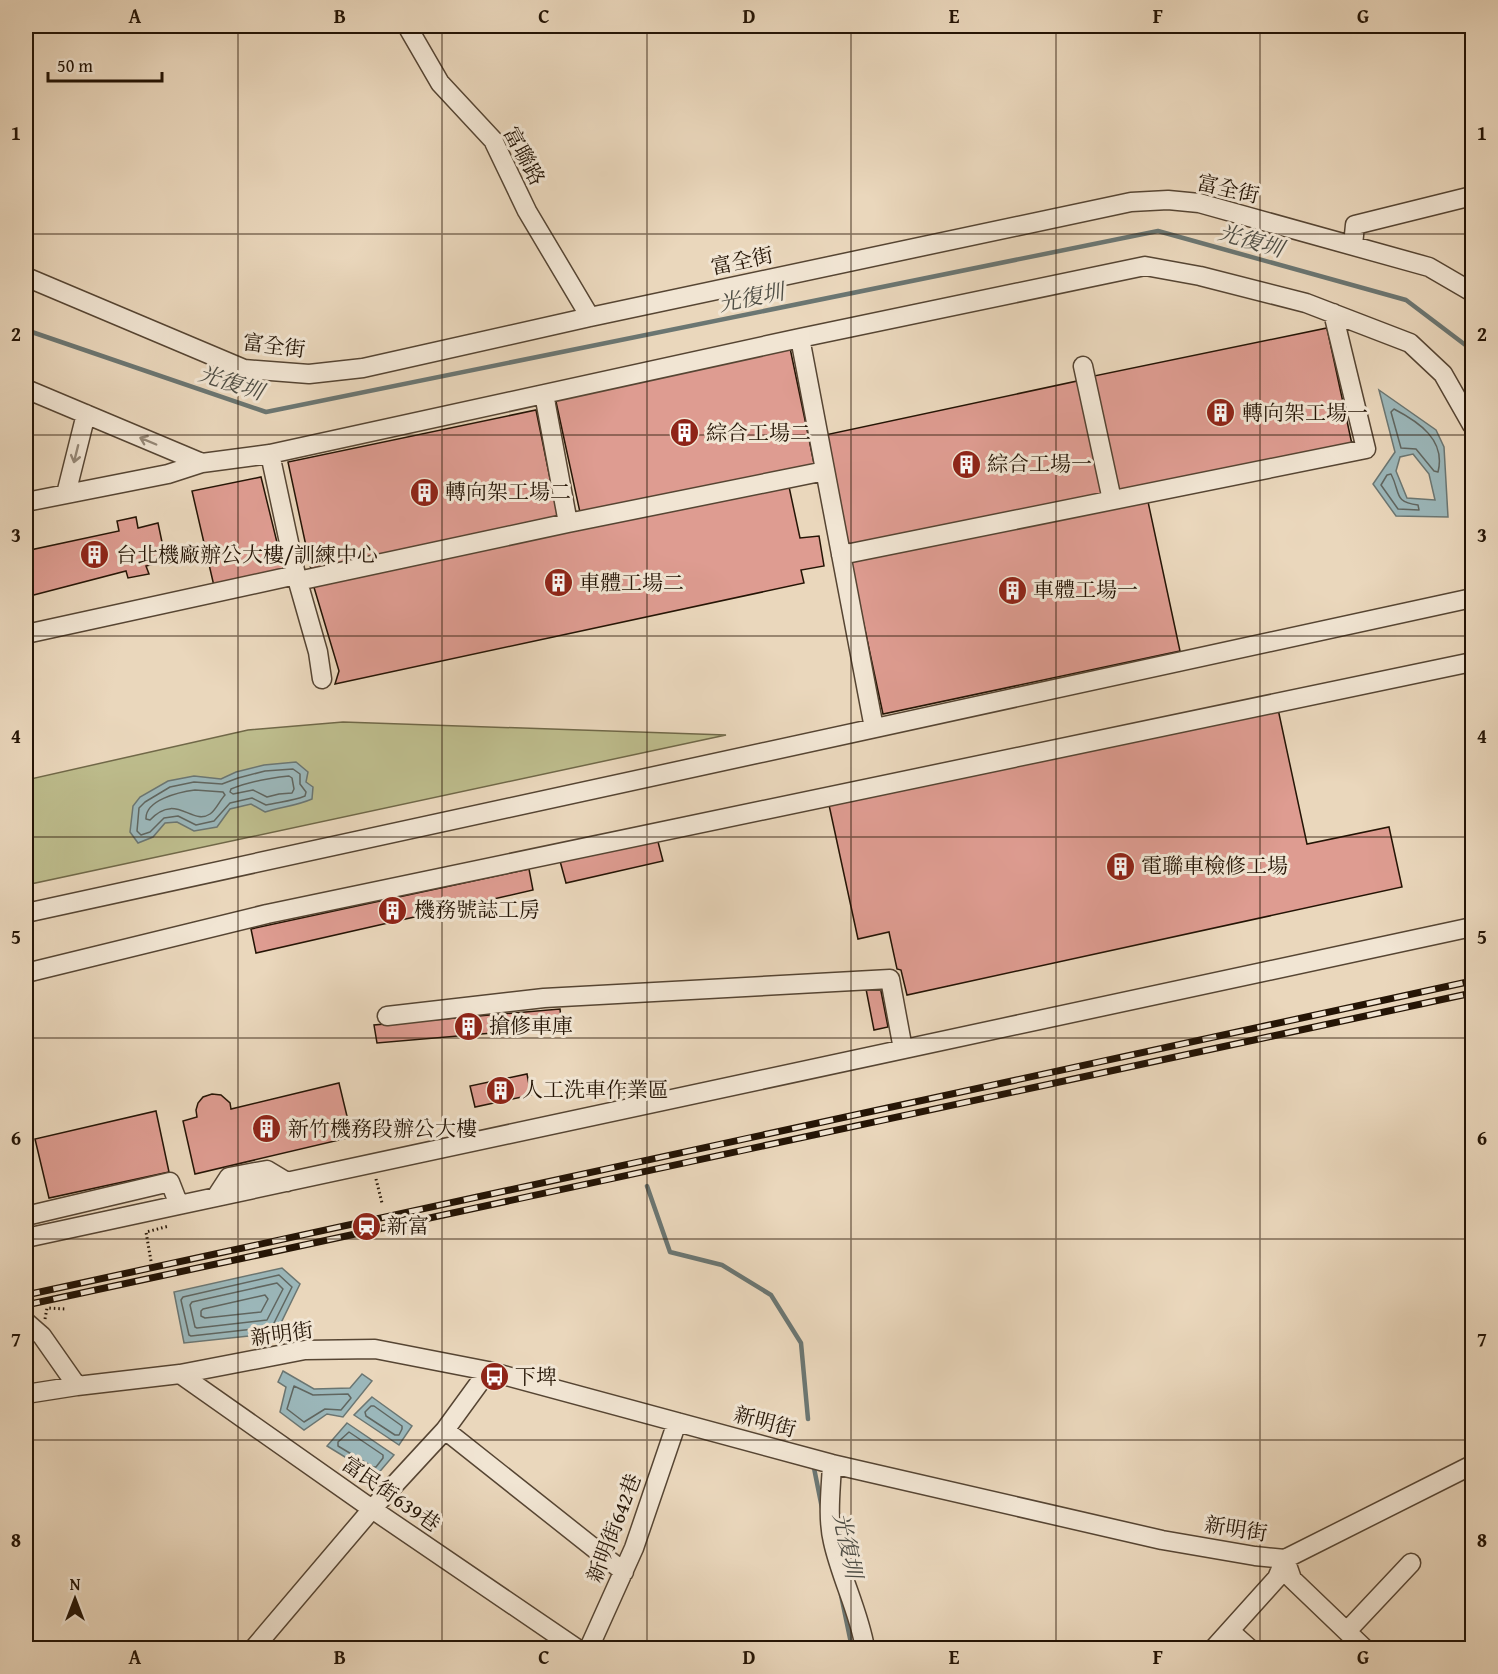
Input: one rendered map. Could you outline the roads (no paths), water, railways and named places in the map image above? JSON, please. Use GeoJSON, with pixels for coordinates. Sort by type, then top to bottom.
{"type":"FeatureCollection","features":[{"type":"Feature","properties":{"kind":"street","name":"富聯路"},"geometry":{"type":"LineString","coordinates":[[407,26],[441,83],[493,140],[527,211],[590,317]]}},
{"type":"Feature","properties":{"kind":"street"},"geometry":{"type":"LineString","coordinates":[[1353,245],[1355,225],[1473,196]]}},
{"type":"Feature","properties":{"kind":"street","name":"富全街"},"geometry":{"type":"LineString","coordinates":[[26,276],[244,369],[309,374],[363,368],[590,317],[1131,202],[1168,200],[1199,203],[1429,267],[1473,292]]}},
{"type":"Feature","properties":{"kind":"street"},"geometry":{"type":"LineString","coordinates":[[26,502],[168,474],[202,463],[270,454],[800,338],[1145,266],[1200,276],[1306,303],[1410,343],[1443,374],[1473,425]]}},
{"type":"Feature","properties":{"kind":"street"},"geometry":{"type":"LineString","coordinates":[[841,555],[1366,449],[1333,313]]}},
{"type":"Feature","properties":{"kind":"street"},"geometry":{"type":"LineString","coordinates":[[800,338],[874,728]]}},
{"type":"Feature","properties":{"kind":"street"},"geometry":{"type":"LineString","coordinates":[[1083,366],[1112,500]]}},
{"type":"Feature","properties":{"kind":"street"},"geometry":{"type":"LineString","coordinates":[[26,389],[202,463]]}},
{"type":"Feature","properties":{"kind":"street"},"geometry":{"type":"LineString","coordinates":[[544,394],[568,523]]}},
{"type":"Feature","properties":{"kind":"street"},"geometry":{"type":"LineString","coordinates":[[66,494],[86,414]]}},
{"type":"Feature","properties":{"kind":"street"},"geometry":{"type":"LineString","coordinates":[[270,454],[297,578],[318,652],[322,679]]}},
{"type":"Feature","properties":{"kind":"street"},"geometry":{"type":"LineString","coordinates":[[26,634],[825,471]]}},
{"type":"Feature","properties":{"kind":"street"},"geometry":{"type":"LineString","coordinates":[[26,913],[1473,598]]}},
{"type":"Feature","properties":{"kind":"street"},"geometry":{"type":"LineString","coordinates":[[26,973],[267,914],[1473,662]]}},
{"type":"Feature","properties":{"kind":"street"},"geometry":{"type":"LineString","coordinates":[[26,1238],[1473,927]]}},
{"type":"Feature","properties":{"kind":"street"},"geometry":{"type":"LineString","coordinates":[[387,1016],[544,998],[890,979],[903,1049]]}},
{"type":"Feature","properties":{"kind":"street"},"geometry":{"type":"LineString","coordinates":[[26,1216],[170,1182],[179,1205]]}},
{"type":"Feature","properties":{"kind":"street"},"geometry":{"type":"LineString","coordinates":[[26,1322],[42,1336],[77,1386]]}},
{"type":"Feature","properties":{"kind":"street","name":"新明街"},"geometry":{"type":"LineString","coordinates":[[26,1394],[180,1374],[305,1350],[375,1349],[488,1371],[832,1464],[1162,1540],[1255,1556],[1285,1558],[1473,1465]]}},
{"type":"Feature","properties":{"kind":"street"},"geometry":{"type":"LineString","coordinates":[[254,1648],[372,1509],[445,1430],[488,1371]]}},
{"type":"Feature","properties":{"kind":"street","name":"富民街639巷"},"geometry":{"type":"LineString","coordinates":[[180,1374],[576,1648]]}},
{"type":"Feature","properties":{"kind":"street","name":"新明街642巷"},"geometry":{"type":"LineString","coordinates":[[589,1648],[624,1572],[677,1422]]}},
{"type":"Feature","properties":{"kind":"street"},"geometry":{"type":"LineString","coordinates":[[445,1430],[624,1572]]}},
{"type":"Feature","properties":{"kind":"street"},"geometry":{"type":"LineString","coordinates":[[832,1464],[830,1518],[833,1543],[858,1616],[866,1648]]}},
{"type":"Feature","properties":{"kind":"street"},"geometry":{"type":"LineString","coordinates":[[1214,1648],[1277,1578],[1285,1558]]}},
{"type":"Feature","properties":{"kind":"street"},"geometry":{"type":"LineString","coordinates":[[1285,1558],[1292,1579],[1364,1648]]}},
{"type":"Feature","properties":{"kind":"street"},"geometry":{"type":"LineString","coordinates":[[1347,1631],[1411,1563]]}},
{"type":"Feature","properties":{"kind":"street"},"geometry":{"type":"LineString","coordinates":[[1230,1631],[1249,1648]]}},
{"type":"Feature","properties":{"kind":"water"},"geometry":{"type":"Polygon","coordinates":[[[1379,390],[1436,430],[1444,447],[1448,517],[1396,516],[1373,484],[1395,452],[1379,390]],[[1413,454],[1400,457],[1396,471],[1407,498],[1435,500],[1429,474],[1413,454]]]}},
{"type":"Feature","properties":{"kind":"water"},"geometry":{"type":"Polygon","coordinates":[[[296,762],[308,772],[306,782],[313,787],[312,799],[265,812],[251,804],[230,809],[217,827],[194,831],[177,822],[165,823],[153,837],[138,843],[130,832],[133,806],[140,797],[168,781],[194,776],[221,779],[236,772],[264,765],[296,762]]]}},
{"type":"Feature","properties":{"kind":"water"},"geometry":{"type":"Polygon","coordinates":[[[282,1268],[300,1284],[276,1333],[184,1343],[174,1292],[282,1268]]]}},
{"type":"Feature","properties":{"kind":"water"},"geometry":{"type":"Polygon","coordinates":[[[283,1371],[314,1389],[350,1388],[362,1374],[372,1381],[343,1417],[327,1414],[304,1430],[280,1412],[286,1387],[278,1382],[283,1371]]]}},
{"type":"Feature","properties":{"kind":"water"},"geometry":{"type":"Polygon","coordinates":[[[372,1397],[412,1426],[399,1445],[354,1415],[372,1397]]]}},
{"type":"Feature","properties":{"kind":"water"},"geometry":{"type":"Polygon","coordinates":[[[347,1423],[394,1455],[376,1476],[327,1446],[347,1423]]]}},
{"type":"Feature","properties":{"kind":"waterway","name":"光復圳"},"geometry":{"type":"LineString","coordinates":[[26,330],[266,412],[1158,231],[1406,300],[1472,350]]}},
{"type":"Feature","properties":{"kind":"waterway","name":"光復圳"},"geometry":{"type":"LineString","coordinates":[[647,1186],[670,1252],[722,1265],[771,1295],[801,1343],[808,1419]]}},
{"type":"Feature","properties":{"kind":"waterway","name":"光復圳"},"geometry":{"type":"LineString","coordinates":[[813,1463],[822,1508]]}},
{"type":"Feature","properties":{"kind":"waterway","name":"光復圳"},"geometry":{"type":"LineString","coordinates":[[841,1595],[852,1648]]}},
{"type":"Feature","properties":{"kind":"railway"},"geometry":{"type":"LineString","coordinates":[[26,1295],[1472,981]]}},
{"type":"Feature","properties":{"kind":"railway"},"geometry":{"type":"LineString","coordinates":[[26,1305],[1472,993]]}},
{"type":"Feature","properties":{"kind":"place","name":"轉向架工場一"},"geometry":{"type":"Point","coordinates":[1221,413]}},
{"type":"Feature","properties":{"kind":"place","name":"綜合工場二"},"geometry":{"type":"Point","coordinates":[685,433]}},
{"type":"Feature","properties":{"kind":"place","name":"綜合工場一"},"geometry":{"type":"Point","coordinates":[966,464]}},
{"type":"Feature","properties":{"kind":"place","name":"轉向架工場二"},"geometry":{"type":"Point","coordinates":[424,492]}},
{"type":"Feature","properties":{"kind":"place","name":"台北機廠辦公大樓/訓練中心"},"geometry":{"type":"Point","coordinates":[95,555]}},
{"type":"Feature","properties":{"kind":"place","name":"車體工場二"},"geometry":{"type":"Point","coordinates":[558,583]}},
{"type":"Feature","properties":{"kind":"place","name":"車體工場一"},"geometry":{"type":"Point","coordinates":[1012,590]}},
{"type":"Feature","properties":{"kind":"place","name":"電聯車檢修工場"},"geometry":{"type":"Point","coordinates":[1120,866]}},
{"type":"Feature","properties":{"kind":"place","name":"機務號誌工房"},"geometry":{"type":"Point","coordinates":[393,910]}},
{"type":"Feature","properties":{"kind":"place","name":"搶修車庫"},"geometry":{"type":"Point","coordinates":[468,1026]}},
{"type":"Feature","properties":{"kind":"place","name":"人工洗車作業區"},"geometry":{"type":"Point","coordinates":[501,1090]}},
{"type":"Feature","properties":{"kind":"place","name":"新竹機務段辦公大樓"},"geometry":{"type":"Point","coordinates":[267,1129]}},
{"type":"Feature","properties":{"kind":"place","name":"新富"},"geometry":{"type":"Point","coordinates":[366,1226]}},
{"type":"Feature","properties":{"kind":"place","name":"下埤"},"geometry":{"type":"Point","coordinates":[494,1377]}}]}
